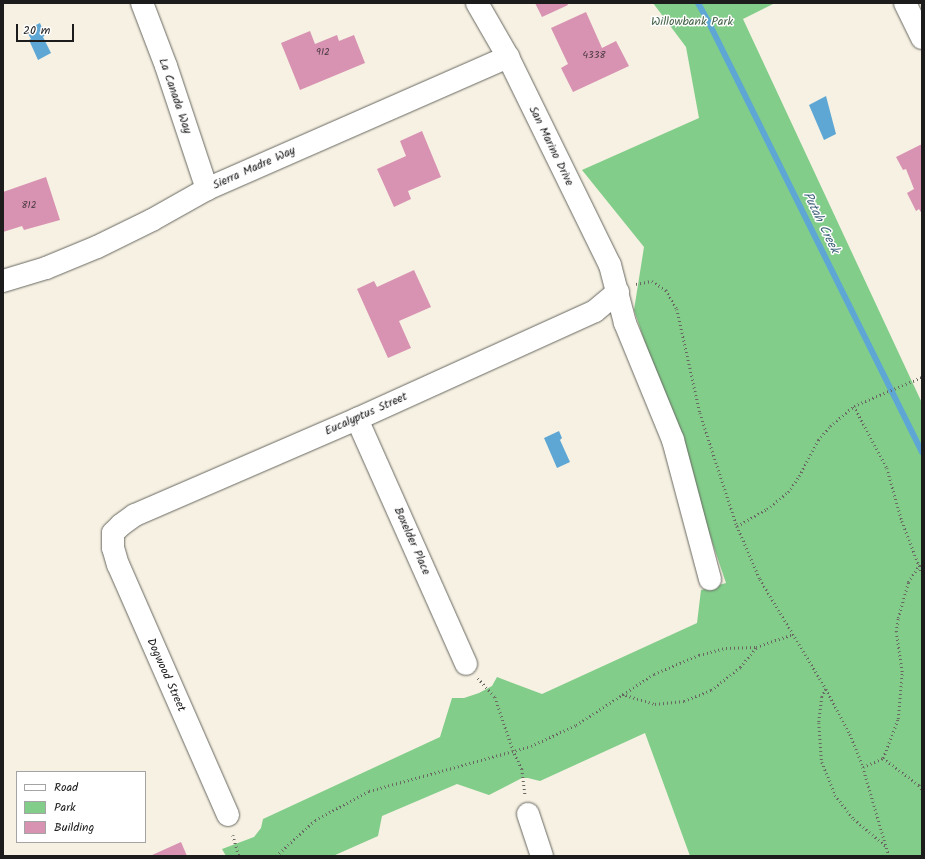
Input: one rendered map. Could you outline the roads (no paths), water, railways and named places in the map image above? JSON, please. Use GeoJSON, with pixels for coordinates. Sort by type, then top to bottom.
{"type":"FeatureCollection","features":[{"type":"Feature","properties":{"kind":"street","name":"La Canada Way"},"geometry":{"type":"LineString","coordinates":[[142,3],[166,66],[207,189]]}},
{"type":"Feature","properties":{"kind":"street","name":"San Marino Drive"},"geometry":{"type":"LineString","coordinates":[[477,3],[508,57],[610,265],[625,323],[672,440],[710,579]]}},
{"type":"Feature","properties":{"kind":"street"},"geometry":{"type":"LineString","coordinates":[[905,3],[922,38]]}},
{"type":"Feature","properties":{"kind":"street","name":"Sierra Madre Way"},"geometry":{"type":"LineString","coordinates":[[3,281],[46,268],[97,247],[152,220],[207,189],[508,57]]}},
{"type":"Feature","properties":{"kind":"street","name":"Eucalyptus Street"},"geometry":{"type":"LineString","coordinates":[[113,533],[135,515],[357,419],[595,311],[618,292]]}},
{"type":"Feature","properties":{"kind":"street","name":"Boxelder Place"},"geometry":{"type":"LineString","coordinates":[[357,419],[466,664]]}},
{"type":"Feature","properties":{"kind":"street","name":"Dogwood Street"},"geometry":{"type":"LineString","coordinates":[[113,533],[113,548],[118,565],[228,815]]}},
{"type":"Feature","properties":{"kind":"street"},"geometry":{"type":"LineString","coordinates":[[528,814],[542,856]]}},
{"type":"Feature","properties":{"kind":"water"},"geometry":{"type":"Polygon","coordinates":[[[40,23],[45,35],[43,37],[51,53],[38,60],[29,40],[31,39],[26,30],[40,23]]]}},
{"type":"Feature","properties":{"kind":"water"},"geometry":{"type":"Polygon","coordinates":[[[826,96],[836,134],[824,140],[809,105],[826,96]]]}},
{"type":"Feature","properties":{"kind":"water"},"geometry":{"type":"Polygon","coordinates":[[[559,431],[562,438],[560,440],[570,462],[557,468],[544,438],[559,431]]]}},
{"type":"Feature","properties":{"kind":"waterway","name":"Putah Creek"},"geometry":{"type":"LineString","coordinates":[[698,3],[922,453]]}},
{"type":"Feature","properties":{"kind":"park label","name":"Willowbank Park"},"geometry":{"type":"Point","coordinates":[692,22]}}]}
